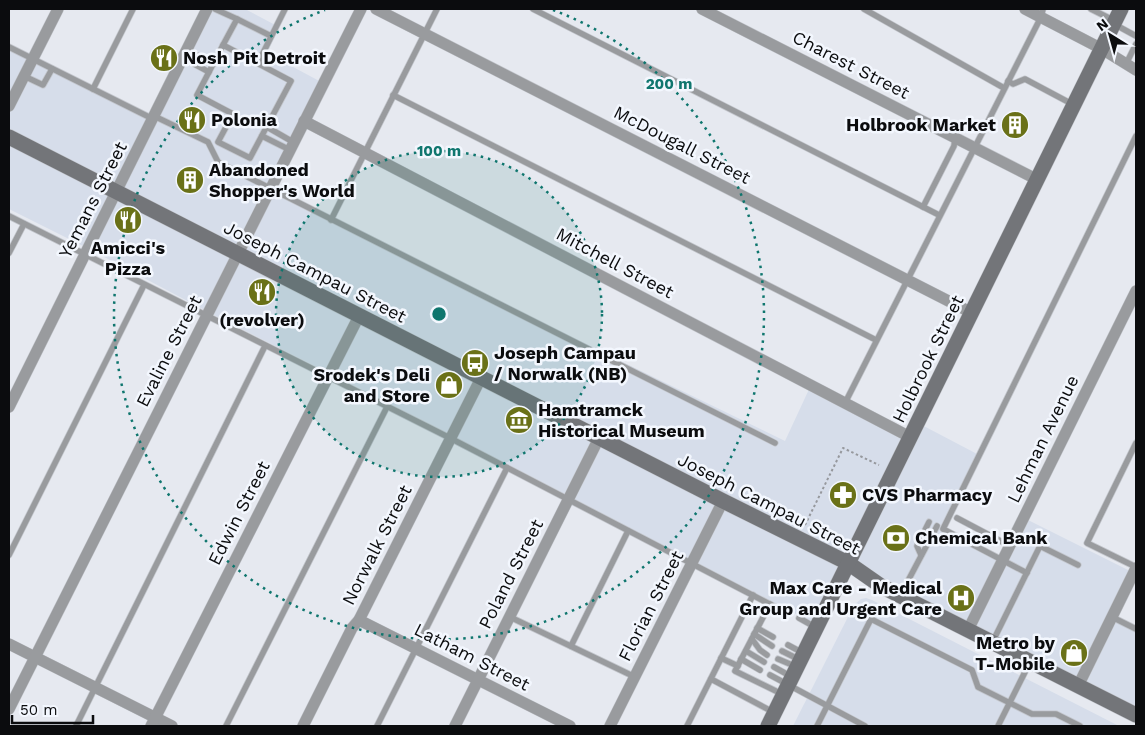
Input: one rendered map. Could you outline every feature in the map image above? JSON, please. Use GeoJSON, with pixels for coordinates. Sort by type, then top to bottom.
{"type":"FeatureCollection","features":[{"type":"Feature","properties":{"kind":"street"},"geometry":{"type":"LineString","coordinates":[[9,106],[58,9]]}},
{"type":"Feature","properties":{"kind":"street","name":"Yemans Street"},"geometry":{"type":"LineString","coordinates":[[9,407],[207,9]]}},
{"type":"Feature","properties":{"kind":"street","name":"Evaline Street"},"geometry":{"type":"LineString","coordinates":[[9,709],[361,9]]}},
{"type":"Feature","properties":{"kind":"street","name":"McDougall Street"},"geometry":{"type":"LineString","coordinates":[[376,9],[972,313]]}},
{"type":"Feature","properties":{"kind":"street","name":"Charest Street"},"geometry":{"type":"LineString","coordinates":[[702,9],[1038,180]]}},
{"type":"Feature","properties":{"kind":"street"},"geometry":{"type":"LineString","coordinates":[[1025,9],[1042,13],[1136,70]]}},
{"type":"Feature","properties":{"kind":"street","name":"Holbrook Street"},"geometry":{"type":"LineString","coordinates":[[771,720],[1117,18]]}},
{"type":"Feature","properties":{"kind":"street","name":"Mitchell Street"},"geometry":{"type":"LineString","coordinates":[[304,121],[910,437]]}},
{"type":"Feature","properties":{"kind":"street","name":"Joseph Campau Street"},"geometry":{"type":"LineString","coordinates":[[9,137],[848,563],[881,586],[1136,715]]}},
{"type":"Feature","properties":{"kind":"street","name":"Lehman Avenue"},"geometry":{"type":"LineString","coordinates":[[968,630],[1136,291]]}},
{"type":"Feature","properties":{"kind":"street","name":"Edwin Street"},"geometry":{"type":"LineString","coordinates":[[154,722],[359,316]]}},
{"type":"Feature","properties":{"kind":"street","name":"Norwalk Street"},"geometry":{"type":"LineString","coordinates":[[303,726],[352,628],[359,620],[481,378]]}},
{"type":"Feature","properties":{"kind":"street","name":"Poland Street"},"geometry":{"type":"LineString","coordinates":[[455,726],[599,438]]}},
{"type":"Feature","properties":{"kind":"street","name":"Florian Street"},"geometry":{"type":"LineString","coordinates":[[610,726],[723,501]]}},
{"type":"Feature","properties":{"kind":"street"},"geometry":{"type":"LineString","coordinates":[[1078,686],[1136,568]]}},
{"type":"Feature","properties":{"kind":"street","name":"Latham Street"},"geometry":{"type":"LineString","coordinates":[[359,620],[570,726]]}},
{"type":"Feature","properties":{"kind":"street"},"geometry":{"type":"LineString","coordinates":[[9,644],[95,688],[154,722],[172,726]]}},
{"type":"Feature","properties":{"kind":"lane"},"geometry":{"type":"LineString","coordinates":[[93,89],[133,9]]}},
{"type":"Feature","properties":{"kind":"lane"},"geometry":{"type":"LineString","coordinates":[[215,9],[272,36]]}},
{"type":"Feature","properties":{"kind":"lane"},"geometry":{"type":"LineString","coordinates":[[258,63],[285,9]]}},
{"type":"Feature","properties":{"kind":"lane"},"geometry":{"type":"LineString","coordinates":[[331,220],[437,9]]}},
{"type":"Feature","properties":{"kind":"lane"},"geometry":{"type":"LineString","coordinates":[[533,9],[939,215]]}},
{"type":"Feature","properties":{"kind":"lane"},"geometry":{"type":"LineString","coordinates":[[864,9],[1004,88]]}},
{"type":"Feature","properties":{"kind":"lane"},"geometry":{"type":"LineString","coordinates":[[1091,9],[1117,18],[1136,36]]}},
{"type":"Feature","properties":{"kind":"lane"},"geometry":{"type":"LineString","coordinates":[[845,403],[1042,13]]}},
{"type":"Feature","properties":{"kind":"lane"},"geometry":{"type":"LineString","coordinates":[[218,142],[233,114],[197,95],[237,19]]}},
{"type":"Feature","properties":{"kind":"lane"},"geometry":{"type":"LineString","coordinates":[[1126,64],[1136,44]]}},
{"type":"Feature","properties":{"kind":"lane"},"geometry":{"type":"LineString","coordinates":[[9,47],[93,89],[208,142],[218,142],[250,158],[291,81],[223,45]]}},
{"type":"Feature","properties":{"kind":"lane"},"geometry":{"type":"LineString","coordinates":[[185,54],[213,64]]}},
{"type":"Feature","properties":{"kind":"lane"},"geometry":{"type":"LineString","coordinates":[[185,54],[209,72]]}},
{"type":"Feature","properties":{"kind":"lane"},"geometry":{"type":"LineString","coordinates":[[24,76],[43,85],[52,69]]}},
{"type":"Feature","properties":{"kind":"lane"},"geometry":{"type":"LineString","coordinates":[[1008,81],[1013,84],[1025,79],[1074,105]]}},
{"type":"Feature","properties":{"kind":"lane"},"geometry":{"type":"LineString","coordinates":[[393,95],[876,340]]}},
{"type":"Feature","properties":{"kind":"lane"},"geometry":{"type":"LineString","coordinates":[[267,127],[292,146]]}},
{"type":"Feature","properties":{"kind":"lane"},"geometry":{"type":"LineString","coordinates":[[262,136],[292,146]]}},
{"type":"Feature","properties":{"kind":"lane"},"geometry":{"type":"LineString","coordinates":[[1027,573],[943,529],[1136,136]]}},
{"type":"Feature","properties":{"kind":"lane"},"geometry":{"type":"LineString","coordinates":[[923,207],[954,146],[954,138]]}},
{"type":"Feature","properties":{"kind":"lane"},"geometry":{"type":"LineString","coordinates":[[208,142],[218,162],[775,443]]}},
{"type":"Feature","properties":{"kind":"lane"},"geometry":{"type":"LineString","coordinates":[[9,216],[450,438],[785,612]]}},
{"type":"Feature","properties":{"kind":"lane"},"geometry":{"type":"LineString","coordinates":[[9,254],[24,224]]}},
{"type":"Feature","properties":{"kind":"lane"},"geometry":{"type":"LineString","coordinates":[[9,555],[144,285]]}},
{"type":"Feature","properties":{"kind":"lane"},"geometry":{"type":"LineString","coordinates":[[76,726],[265,346]]}},
{"type":"Feature","properties":{"kind":"lane"},"geometry":{"type":"LineString","coordinates":[[226,726],[387,407]]}},
{"type":"Feature","properties":{"kind":"lane"},"geometry":{"type":"LineString","coordinates":[[1136,443],[1087,543],[1136,568]]}},
{"type":"Feature","properties":{"kind":"lane"},"geometry":{"type":"LineString","coordinates":[[377,726],[507,468]]}},
{"type":"Feature","properties":{"kind":"lane"},"geometry":{"type":"LineString","coordinates":[[957,518],[1010,546]]}},
{"type":"Feature","properties":{"kind":"lane"},"geometry":{"type":"LineString","coordinates":[[925,530],[929,522]]}},
{"type":"Feature","properties":{"kind":"lane"},"geometry":{"type":"LineString","coordinates":[[900,596],[937,526]]}},
{"type":"Feature","properties":{"kind":"lane"},"geometry":{"type":"LineString","coordinates":[[571,646],[628,531]]}},
{"type":"Feature","properties":{"kind":"lane"},"geometry":{"type":"LineString","coordinates":[[920,539],[917,546],[921,555]]}},
{"type":"Feature","properties":{"kind":"lane"},"geometry":{"type":"LineString","coordinates":[[992,642],[1040,546],[1078,565]]}},
{"type":"Feature","properties":{"kind":"lane"},"geometry":{"type":"LineString","coordinates":[[687,726],[753,595]]}},
{"type":"Feature","properties":{"kind":"lane"},"geometry":{"type":"LineString","coordinates":[[770,604],[735,671],[794,673]]}},
{"type":"Feature","properties":{"kind":"lane"},"geometry":{"type":"LineString","coordinates":[[510,616],[635,677]]}},
{"type":"Feature","properties":{"kind":"lane"},"geometry":{"type":"LineString","coordinates":[[1112,617],[1136,629]]}},
{"type":"Feature","properties":{"kind":"lane"},"geometry":{"type":"LineString","coordinates":[[799,618],[817,628]]}},
{"type":"Feature","properties":{"kind":"lane"},"geometry":{"type":"LineString","coordinates":[[818,726],[871,620],[972,670],[978,687],[1032,714],[1056,714],[1080,726]]}},
{"type":"Feature","properties":{"kind":"lane"},"geometry":{"type":"LineString","coordinates":[[754,634],[773,637]]}},
{"type":"Feature","properties":{"kind":"lane"},"geometry":{"type":"LineString","coordinates":[[754,634],[772,646]]}},
{"type":"Feature","properties":{"kind":"lane"},"geometry":{"type":"LineString","coordinates":[[754,634],[760,650],[767,654]]}},
{"type":"Feature","properties":{"kind":"lane"},"geometry":{"type":"LineString","coordinates":[[788,645],[794,673]]}},
{"type":"Feature","properties":{"kind":"lane"},"geometry":{"type":"LineString","coordinates":[[746,651],[764,662]]}},
{"type":"Feature","properties":{"kind":"lane"},"geometry":{"type":"LineString","coordinates":[[782,651],[794,673]]}},
{"type":"Feature","properties":{"kind":"lane"},"geometry":{"type":"LineString","coordinates":[[721,658],[738,666]]}},
{"type":"Feature","properties":{"kind":"lane"},"geometry":{"type":"LineString","coordinates":[[741,660],[760,670]]}},
{"type":"Feature","properties":{"kind":"lane"},"geometry":{"type":"LineString","coordinates":[[778,660],[827,706],[865,726]]}},
{"type":"Feature","properties":{"kind":"lane"},"geometry":{"type":"LineString","coordinates":[[998,726],[1030,662]]}},
{"type":"Feature","properties":{"kind":"lane"},"geometry":{"type":"LineString","coordinates":[[774,668],[794,673]]}},
{"type":"Feature","properties":{"kind":"lane"},"geometry":{"type":"LineString","coordinates":[[770,675],[794,673]]}},
{"type":"Feature","properties":{"kind":"lane"},"geometry":{"type":"LineString","coordinates":[[711,679],[771,720]]}},
{"type":"Feature","properties":{"kind":"path"},"geometry":{"type":"LineString","coordinates":[[805,525],[843,448],[879,465]]}},
{"type":"Feature","properties":{"kind":"shaded area"},"geometry":{"type":"Polygon","coordinates":[[[211,9],[245,9],[279,27],[267,53],[323,83],[269,190],[785,441],[811,385],[910,437],[918,423],[979,455],[943,529],[1003,560],[1024,518],[1134,573],[1112,617],[1136,629],[1136,715],[849,564],[818,625],[568,500],[450,434],[9,209],[9,49],[155,118],[211,9]]]}},
{"type":"Feature","properties":{"kind":"shaded area"},"geometry":{"type":"Polygon","coordinates":[[[866,598],[1119,726],[793,726],[854,605],[861,599],[866,598]]]}},
{"type":"Feature","properties":{"kind":"place","name":"Nosh Pit Detroit"},"geometry":{"type":"Point","coordinates":[164,58]}},
{"type":"Feature","properties":{"kind":"place","name":"Polonia"},"geometry":{"type":"Point","coordinates":[192,120]}},
{"type":"Feature","properties":{"kind":"place","name":"Holbrook Market"},"geometry":{"type":"Point","coordinates":[1015,125]}},
{"type":"Feature","properties":{"kind":"place","name":"Abandoned Shopper's World"},"geometry":{"type":"Point","coordinates":[190,180]}},
{"type":"Feature","properties":{"kind":"place","name":"Amicci's Pizza"},"geometry":{"type":"Point","coordinates":[128,220]}},
{"type":"Feature","properties":{"kind":"place","name":"(revolver)"},"geometry":{"type":"Point","coordinates":[262,292]}},
{"type":"Feature","properties":{"kind":"place","name":"Joseph Campau / Norwalk (NB)"},"geometry":{"type":"Point","coordinates":[475,363]}},
{"type":"Feature","properties":{"kind":"place","name":"Srodek's Deli and Store"},"geometry":{"type":"Point","coordinates":[449,385]}},
{"type":"Feature","properties":{"kind":"place","name":"Hamtramck Historical Museum"},"geometry":{"type":"Point","coordinates":[519,420]}},
{"type":"Feature","properties":{"kind":"place","name":"CVS Pharmacy"},"geometry":{"type":"Point","coordinates":[843,495]}},
{"type":"Feature","properties":{"kind":"place","name":"Chemical Bank"},"geometry":{"type":"Point","coordinates":[896,538]}},
{"type":"Feature","properties":{"kind":"place","name":"Max Care - Medical Group and Urgent Care"},"geometry":{"type":"Point","coordinates":[961,598]}},
{"type":"Feature","properties":{"kind":"place","name":"Metro by T-Mobile"},"geometry":{"type":"Point","coordinates":[1074,653]}}]}
